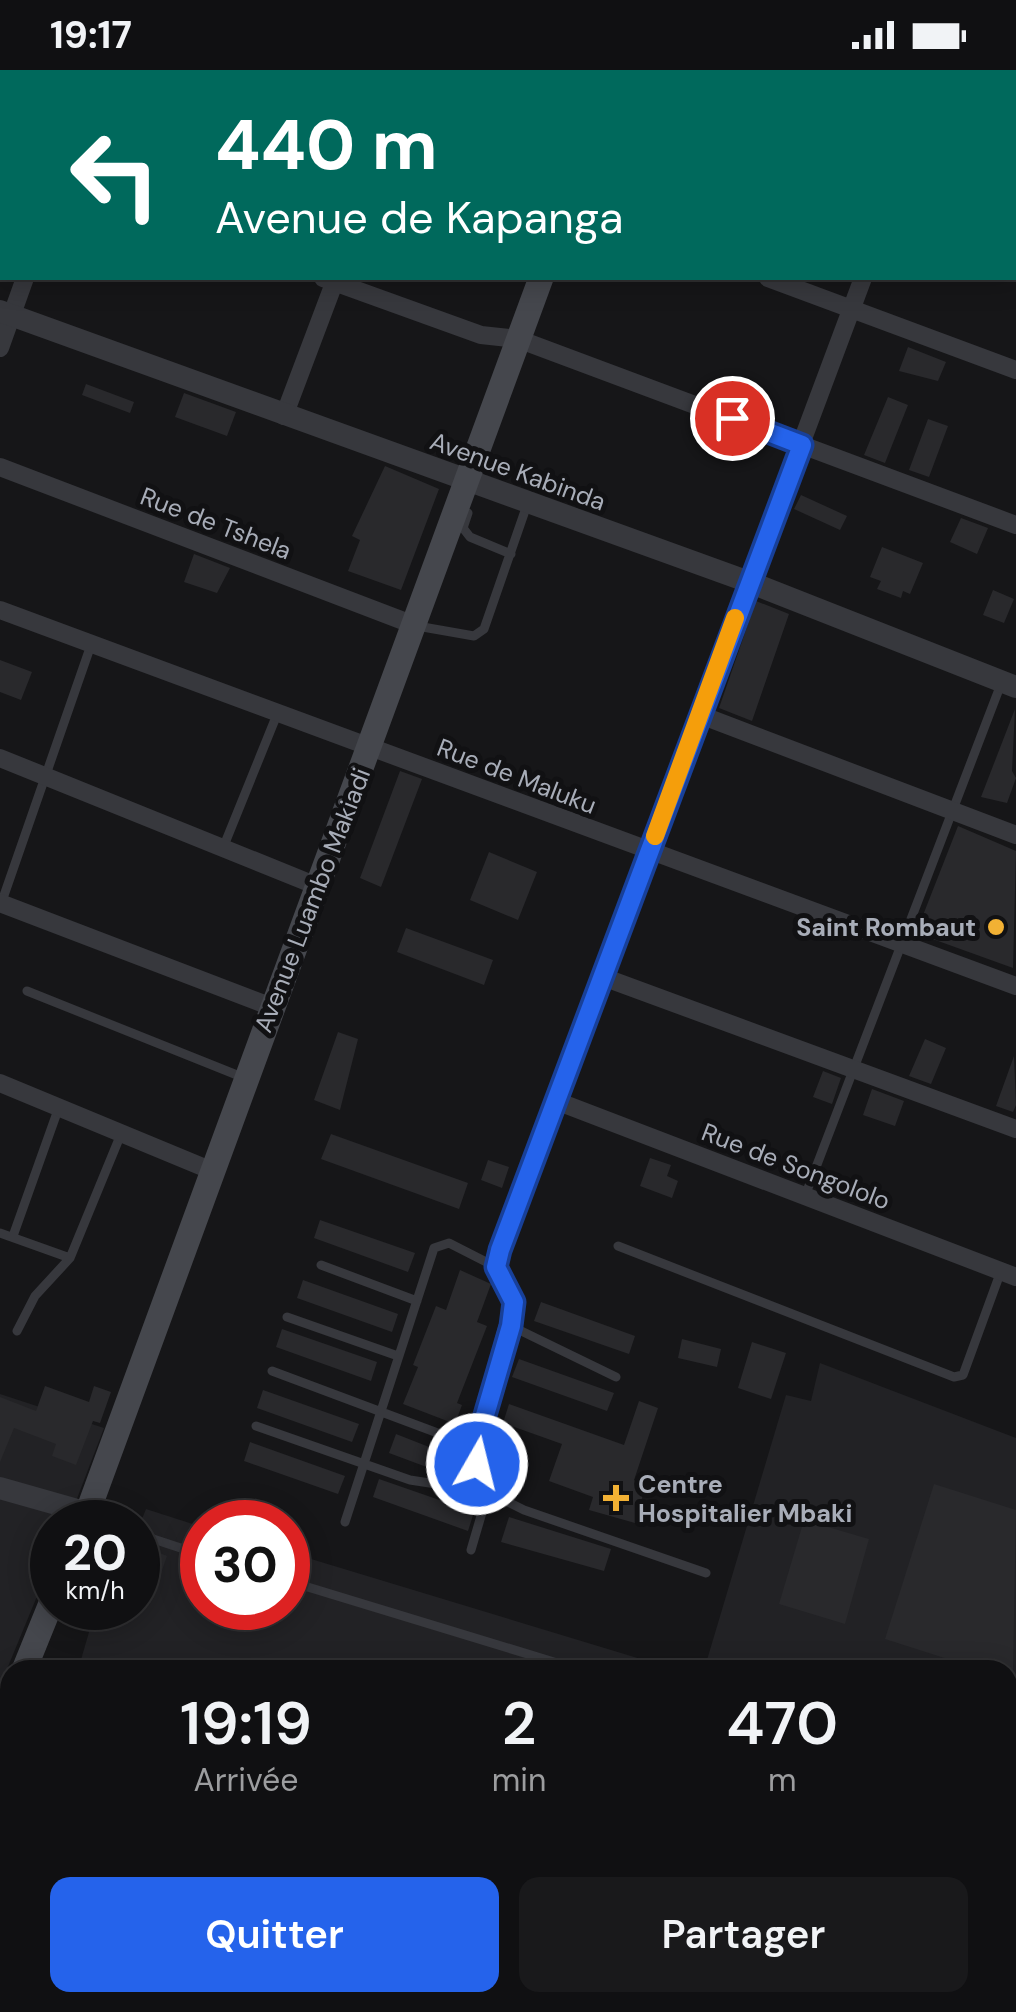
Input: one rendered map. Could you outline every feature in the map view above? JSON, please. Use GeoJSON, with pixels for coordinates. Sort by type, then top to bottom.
{"type":"FeatureCollection","features":[{"type":"Feature","properties":{"kind":"main road","name":"Avenue Luambo Makiadi"},"geometry":{"type":"LineString","coordinates":[[100,1500],[210,1170],[414,625],[471,484],[540,280]]}},
{"type":"Feature","properties":{"kind":"main road"},"geometry":{"type":"LineString","coordinates":[[28,1660],[40,1630]]}},
{"type":"Feature","properties":{"kind":"street"},"geometry":{"type":"LineString","coordinates":[[0,348],[5,313],[23,280]]}},
{"type":"Feature","properties":{"kind":"street"},"geometry":{"type":"LineString","coordinates":[[284,416],[332,280]]}},
{"type":"Feature","properties":{"kind":"street"},"geometry":{"type":"LineString","coordinates":[[335,280],[480,335],[518,338],[1016,525]]}},
{"type":"Feature","properties":{"kind":"street"},"geometry":{"type":"LineString","coordinates":[[774,280],[1016,370]]}},
{"type":"Feature","properties":{"kind":"street"},"geometry":{"type":"LineString","coordinates":[[488,1492],[476,1446],[511,1326],[514,1302],[496,1267],[698,714],[862,280]]}},
{"type":"Feature","properties":{"kind":"street","name":"Avenue Kabinda"},"geometry":{"type":"LineString","coordinates":[[5,313],[527,505],[749,582],[1009,684]]}},
{"type":"Feature","properties":{"kind":"street","name":"Rue de Tshela"},"geometry":{"type":"LineString","coordinates":[[0,467],[414,625]]}},
{"type":"Feature","properties":{"kind":"street","name":"Rue de Maluku"},"geometry":{"type":"LineString","coordinates":[[0,610],[370,746],[648,854],[1016,986]]}},
{"type":"Feature","properties":{"kind":"street"},"geometry":{"type":"LineString","coordinates":[[698,714],[1016,835]]}},
{"type":"Feature","properties":{"kind":"street"},"geometry":{"type":"LineString","coordinates":[[0,758],[317,886]]}},
{"type":"Feature","properties":{"kind":"street"},"geometry":{"type":"LineString","coordinates":[[0,904],[272,1007]]}},
{"type":"Feature","properties":{"kind":"street"},"geometry":{"type":"LineString","coordinates":[[603,977],[1016,1129]]}},
{"type":"Feature","properties":{"kind":"street"},"geometry":{"type":"LineString","coordinates":[[0,1083],[210,1170]]}},
{"type":"Feature","properties":{"kind":"street","name":"Rue de Songololo"},"geometry":{"type":"LineString","coordinates":[[559,1102],[1009,1274]]}},
{"type":"Feature","properties":{"kind":"street"},"geometry":{"type":"LineString","coordinates":[[0,1488],[36,1500]]}},
{"type":"Feature","properties":{"kind":"lane"},"geometry":{"type":"LineString","coordinates":[[471,484],[463,528],[470,536],[510,554]]}},
{"type":"Feature","properties":{"kind":"lane"},"geometry":{"type":"LineString","coordinates":[[414,625],[474,636],[484,629],[527,505]]}},
{"type":"Feature","properties":{"kind":"lane"},"geometry":{"type":"LineString","coordinates":[[0,904],[91,645]]}},
{"type":"Feature","properties":{"kind":"lane"},"geometry":{"type":"LineString","coordinates":[[805,1196],[952,811],[1009,684]]}},
{"type":"Feature","properties":{"kind":"lane"},"geometry":{"type":"LineString","coordinates":[[223,848],[278,712]]}},
{"type":"Feature","properties":{"kind":"lane"},"geometry":{"type":"LineString","coordinates":[[27,990],[245,1078]]}},
{"type":"Feature","properties":{"kind":"lane"},"geometry":{"type":"LineString","coordinates":[[12,1236],[60,1108]]}},
{"type":"Feature","properties":{"kind":"lane"},"geometry":{"type":"LineString","coordinates":[[17,1331],[35,1296],[70,1258],[120,1134]]}},
{"type":"Feature","properties":{"kind":"lane"},"geometry":{"type":"LineString","coordinates":[[0,1234],[70,1258]]}},
{"type":"Feature","properties":{"kind":"lane"},"geometry":{"type":"LineString","coordinates":[[345,1522],[434,1248],[449,1242],[496,1267]]}},
{"type":"Feature","properties":{"kind":"lane"},"geometry":{"type":"LineString","coordinates":[[618,1246],[954,1377],[963,1375],[1009,1274]]}},
{"type":"Feature","properties":{"kind":"lane"},"geometry":{"type":"LineString","coordinates":[[321,1265],[417,1302]]}},
{"type":"Feature","properties":{"kind":"lane"},"geometry":{"type":"LineString","coordinates":[[288,1317],[398,1356]]}},
{"type":"Feature","properties":{"kind":"lane"},"geometry":{"type":"LineString","coordinates":[[511,1326],[616,1377]]}},
{"type":"Feature","properties":{"kind":"lane"},"geometry":{"type":"LineString","coordinates":[[272,1371],[476,1446]]}},
{"type":"Feature","properties":{"kind":"lane"},"geometry":{"type":"LineString","coordinates":[[256,1426],[410,1480],[488,1492],[524,1510],[706,1573]]}},
{"type":"Feature","properties":{"kind":"lane"},"geometry":{"type":"LineString","coordinates":[[471,1550],[488,1492]]}},
{"type":"Feature","properties":{"kind":"lane"},"geometry":{"type":"LineString","coordinates":[[310,1588],[547,1660]]}},
{"type":"Feature","properties":{"kind":"shaded area"},"geometry":{"type":"Polygon","coordinates":[[[820,1363],[1016,1438],[1016,1660],[707,1660],[786,1395],[811,1401],[820,1363]]]}},
{"type":"Feature","properties":{"kind":"shaded area"},"geometry":{"type":"Polygon","coordinates":[[[0,1394],[104,1428],[76,1500],[30,1500],[30,1613],[11,1660],[0,1660],[0,1394]]]}},
{"type":"Feature","properties":{"kind":"shaded area"},"geometry":{"type":"Polygon","coordinates":[[[160,1514],[180,1520],[180,1630],[310,1630],[310,1559],[644,1660],[81,1660],[90,1630],[160,1630],[160,1514]]]}},
{"type":"Feature","properties":{"kind":"building"},"geometry":{"type":"Polygon","coordinates":[[[908,347],[946,362],[938,381],[899,371],[908,347]]]}},
{"type":"Feature","properties":{"kind":"building"},"geometry":{"type":"Polygon","coordinates":[[[86,384],[134,402],[130,413],[82,395],[86,384]]]}},
{"type":"Feature","properties":{"kind":"building"},"geometry":{"type":"Polygon","coordinates":[[[184,393],[236,412],[227,436],[175,417],[184,393]]]}},
{"type":"Feature","properties":{"kind":"building"},"geometry":{"type":"Polygon","coordinates":[[[888,397],[908,405],[885,463],[864,455],[888,397]]]}},
{"type":"Feature","properties":{"kind":"building"},"geometry":{"type":"Polygon","coordinates":[[[928,419],[948,426],[929,477],[909,470],[928,419]]]}},
{"type":"Feature","properties":{"kind":"building"},"geometry":{"type":"Polygon","coordinates":[[[385,466],[439,489],[401,590],[348,571],[360,540],[352,536],[385,466]]]}},
{"type":"Feature","properties":{"kind":"building"},"geometry":{"type":"Polygon","coordinates":[[[801,495],[847,516],[840,530],[794,509],[801,495]]]}},
{"type":"Feature","properties":{"kind":"building"},"geometry":{"type":"Polygon","coordinates":[[[961,518],[988,528],[977,554],[950,542],[961,518]]]}},
{"type":"Feature","properties":{"kind":"building"},"geometry":{"type":"Polygon","coordinates":[[[882,547],[923,563],[910,594],[903,591],[901,598],[877,589],[881,581],[870,577],[882,547]]]}},
{"type":"Feature","properties":{"kind":"building"},"geometry":{"type":"Polygon","coordinates":[[[194,554],[230,568],[217,593],[184,582],[194,554]]]}},
{"type":"Feature","properties":{"kind":"building"},"geometry":{"type":"Polygon","coordinates":[[[993,590],[1014,599],[1004,623],[983,615],[993,590]]]}},
{"type":"Feature","properties":{"kind":"building"},"geometry":{"type":"Polygon","coordinates":[[[756,601],[789,614],[752,721],[719,708],[756,601]]]}},
{"type":"Feature","properties":{"kind":"building"},"geometry":{"type":"Polygon","coordinates":[[[0,660],[32,672],[21,700],[0,692],[0,660]]]}},
{"type":"Feature","properties":{"kind":"building"},"geometry":{"type":"Polygon","coordinates":[[[1015,709],[1012,771],[1016,778],[1007,803],[981,797],[1015,709]]]}},
{"type":"Feature","properties":{"kind":"building"},"geometry":{"type":"Polygon","coordinates":[[[400,771],[422,779],[381,887],[360,878],[400,771]]]}},
{"type":"Feature","properties":{"kind":"building"},"geometry":{"type":"Polygon","coordinates":[[[958,826],[1016,851],[1013,968],[916,933],[958,826]]]}},
{"type":"Feature","properties":{"kind":"building"},"geometry":{"type":"Polygon","coordinates":[[[489,852],[537,872],[518,920],[470,900],[489,852]]]}},
{"type":"Feature","properties":{"kind":"building"},"geometry":{"type":"Polygon","coordinates":[[[406,928],[493,960],[484,985],[397,952],[406,928]]]}},
{"type":"Feature","properties":{"kind":"building"},"geometry":{"type":"Polygon","coordinates":[[[338,1032],[358,1039],[340,1110],[314,1100],[338,1032]]]}},
{"type":"Feature","properties":{"kind":"building"},"geometry":{"type":"Polygon","coordinates":[[[925,1039],[946,1048],[931,1084],[909,1076],[925,1039]]]}},
{"type":"Feature","properties":{"kind":"building"},"geometry":{"type":"Polygon","coordinates":[[[1014,1056],[1016,1105],[1013,1112],[996,1106],[1014,1056]]]}},
{"type":"Feature","properties":{"kind":"building"},"geometry":{"type":"Polygon","coordinates":[[[823,1071],[841,1078],[832,1104],[813,1097],[823,1071]]]}},
{"type":"Feature","properties":{"kind":"building"},"geometry":{"type":"Polygon","coordinates":[[[872,1089],[904,1101],[895,1126],[863,1115],[872,1089]]]}},
{"type":"Feature","properties":{"kind":"building"},"geometry":{"type":"Polygon","coordinates":[[[331,1134],[468,1183],[459,1209],[321,1159],[331,1134]]]}},
{"type":"Feature","properties":{"kind":"building"},"geometry":{"type":"Polygon","coordinates":[[[650,1158],[671,1165],[667,1176],[678,1181],[672,1198],[640,1186],[650,1158]]]}},
{"type":"Feature","properties":{"kind":"building"},"geometry":{"type":"Polygon","coordinates":[[[488,1160],[509,1167],[502,1188],[481,1180],[488,1160]]]}},
{"type":"Feature","properties":{"kind":"building"},"geometry":{"type":"Polygon","coordinates":[[[320,1220],[415,1253],[408,1272],[314,1238],[320,1220]]]}},
{"type":"Feature","properties":{"kind":"building"},"geometry":{"type":"Polygon","coordinates":[[[460,1270],[491,1284],[477,1322],[487,1326],[457,1403],[462,1405],[455,1424],[403,1404],[436,1306],[446,1310],[460,1270]]]}},
{"type":"Feature","properties":{"kind":"building"},"geometry":{"type":"Polygon","coordinates":[[[303,1280],[398,1314],[392,1332],[297,1298],[303,1280]]]}},
{"type":"Feature","properties":{"kind":"building"},"geometry":{"type":"Polygon","coordinates":[[[541,1302],[635,1336],[629,1354],[534,1321],[541,1302]]]}},
{"type":"Feature","properties":{"kind":"building"},"geometry":{"type":"Polygon","coordinates":[[[282,1329],[377,1362],[371,1381],[276,1347],[282,1329]]]}},
{"type":"Feature","properties":{"kind":"building"},"geometry":{"type":"Polygon","coordinates":[[[682,1339],[721,1349],[717,1367],[678,1358],[682,1339]]]}},
{"type":"Feature","properties":{"kind":"building"},"geometry":{"type":"Polygon","coordinates":[[[752,1342],[786,1353],[771,1399],[738,1388],[752,1342]]]}},
{"type":"Feature","properties":{"kind":"building"},"geometry":{"type":"Polygon","coordinates":[[[519,1359],[614,1393],[607,1411],[512,1377],[519,1359]]]}},
{"type":"Feature","properties":{"kind":"building"},"geometry":{"type":"Polygon","coordinates":[[[45,1386],[89,1402],[94,1386],[111,1392],[100,1423],[93,1421],[76,1465],[52,1456],[56,1444],[14,1428],[0,1462],[0,1397],[36,1411],[45,1386]]]}},
{"type":"Feature","properties":{"kind":"building"},"geometry":{"type":"Polygon","coordinates":[[[263,1390],[359,1424],[352,1442],[257,1408],[263,1390]]]}},
{"type":"Feature","properties":{"kind":"building"},"geometry":{"type":"Polygon","coordinates":[[[639,1401],[658,1408],[634,1480],[646,1484],[635,1523],[589,1510],[593,1497],[549,1481],[562,1444],[503,1423],[509,1404],[624,1445],[639,1401]]]}},
{"type":"Feature","properties":{"kind":"building"},"geometry":{"type":"Polygon","coordinates":[[[396,1434],[447,1454],[440,1472],[389,1453],[396,1434]]]}},
{"type":"Feature","properties":{"kind":"building"},"geometry":{"type":"Polygon","coordinates":[[[250,1442],[345,1476],[338,1494],[244,1461],[250,1442]]]}},
{"type":"Feature","properties":{"kind":"building"},"geometry":{"type":"Polygon","coordinates":[[[379,1479],[474,1512],[468,1531],[373,1497],[379,1479]]]}},
{"type":"Feature","properties":{"kind":"building"},"geometry":{"type":"Polygon","coordinates":[[[934,1484],[1016,1510],[1013,1660],[951,1660],[885,1639],[934,1484]]]}},
{"type":"Feature","properties":{"kind":"building"},"geometry":{"type":"Polygon","coordinates":[[[509,1517],[611,1549],[604,1571],[501,1542],[509,1517]]]}},
{"type":"Feature","properties":{"kind":"building"},"geometry":{"type":"Polygon","coordinates":[[[804,1520],[869,1539],[845,1624],[779,1604],[804,1520]]]}},
{"type":"Feature","properties":{"kind":"building"},"geometry":{"type":"Polygon","coordinates":[[[160,1553],[167,1556],[160,1576],[160,1553]]]}},
{"type":"Feature","properties":{"kind":"slow traffic"},"geometry":{"type":"LineString","coordinates":[[655,836],[735,618]]}},
{"type":"Feature","properties":{"kind":"place","name":"Saint Rombaut"},"geometry":{"type":"Point","coordinates":[996,927]}},
{"type":"Feature","properties":{"kind":"place","name":"Centre Hospitalier Mbaki"},"geometry":{"type":"Point","coordinates":[616,1498]}},
{"type":"Feature","properties":{"kind":"route"},"geometry":{"type":"LineString","coordinates":[[477,1464],[476,1446],[511,1326],[514,1302],[496,1267],[500,1250],[559,1102],[698,714],[802,445],[732,418]]}}]}
